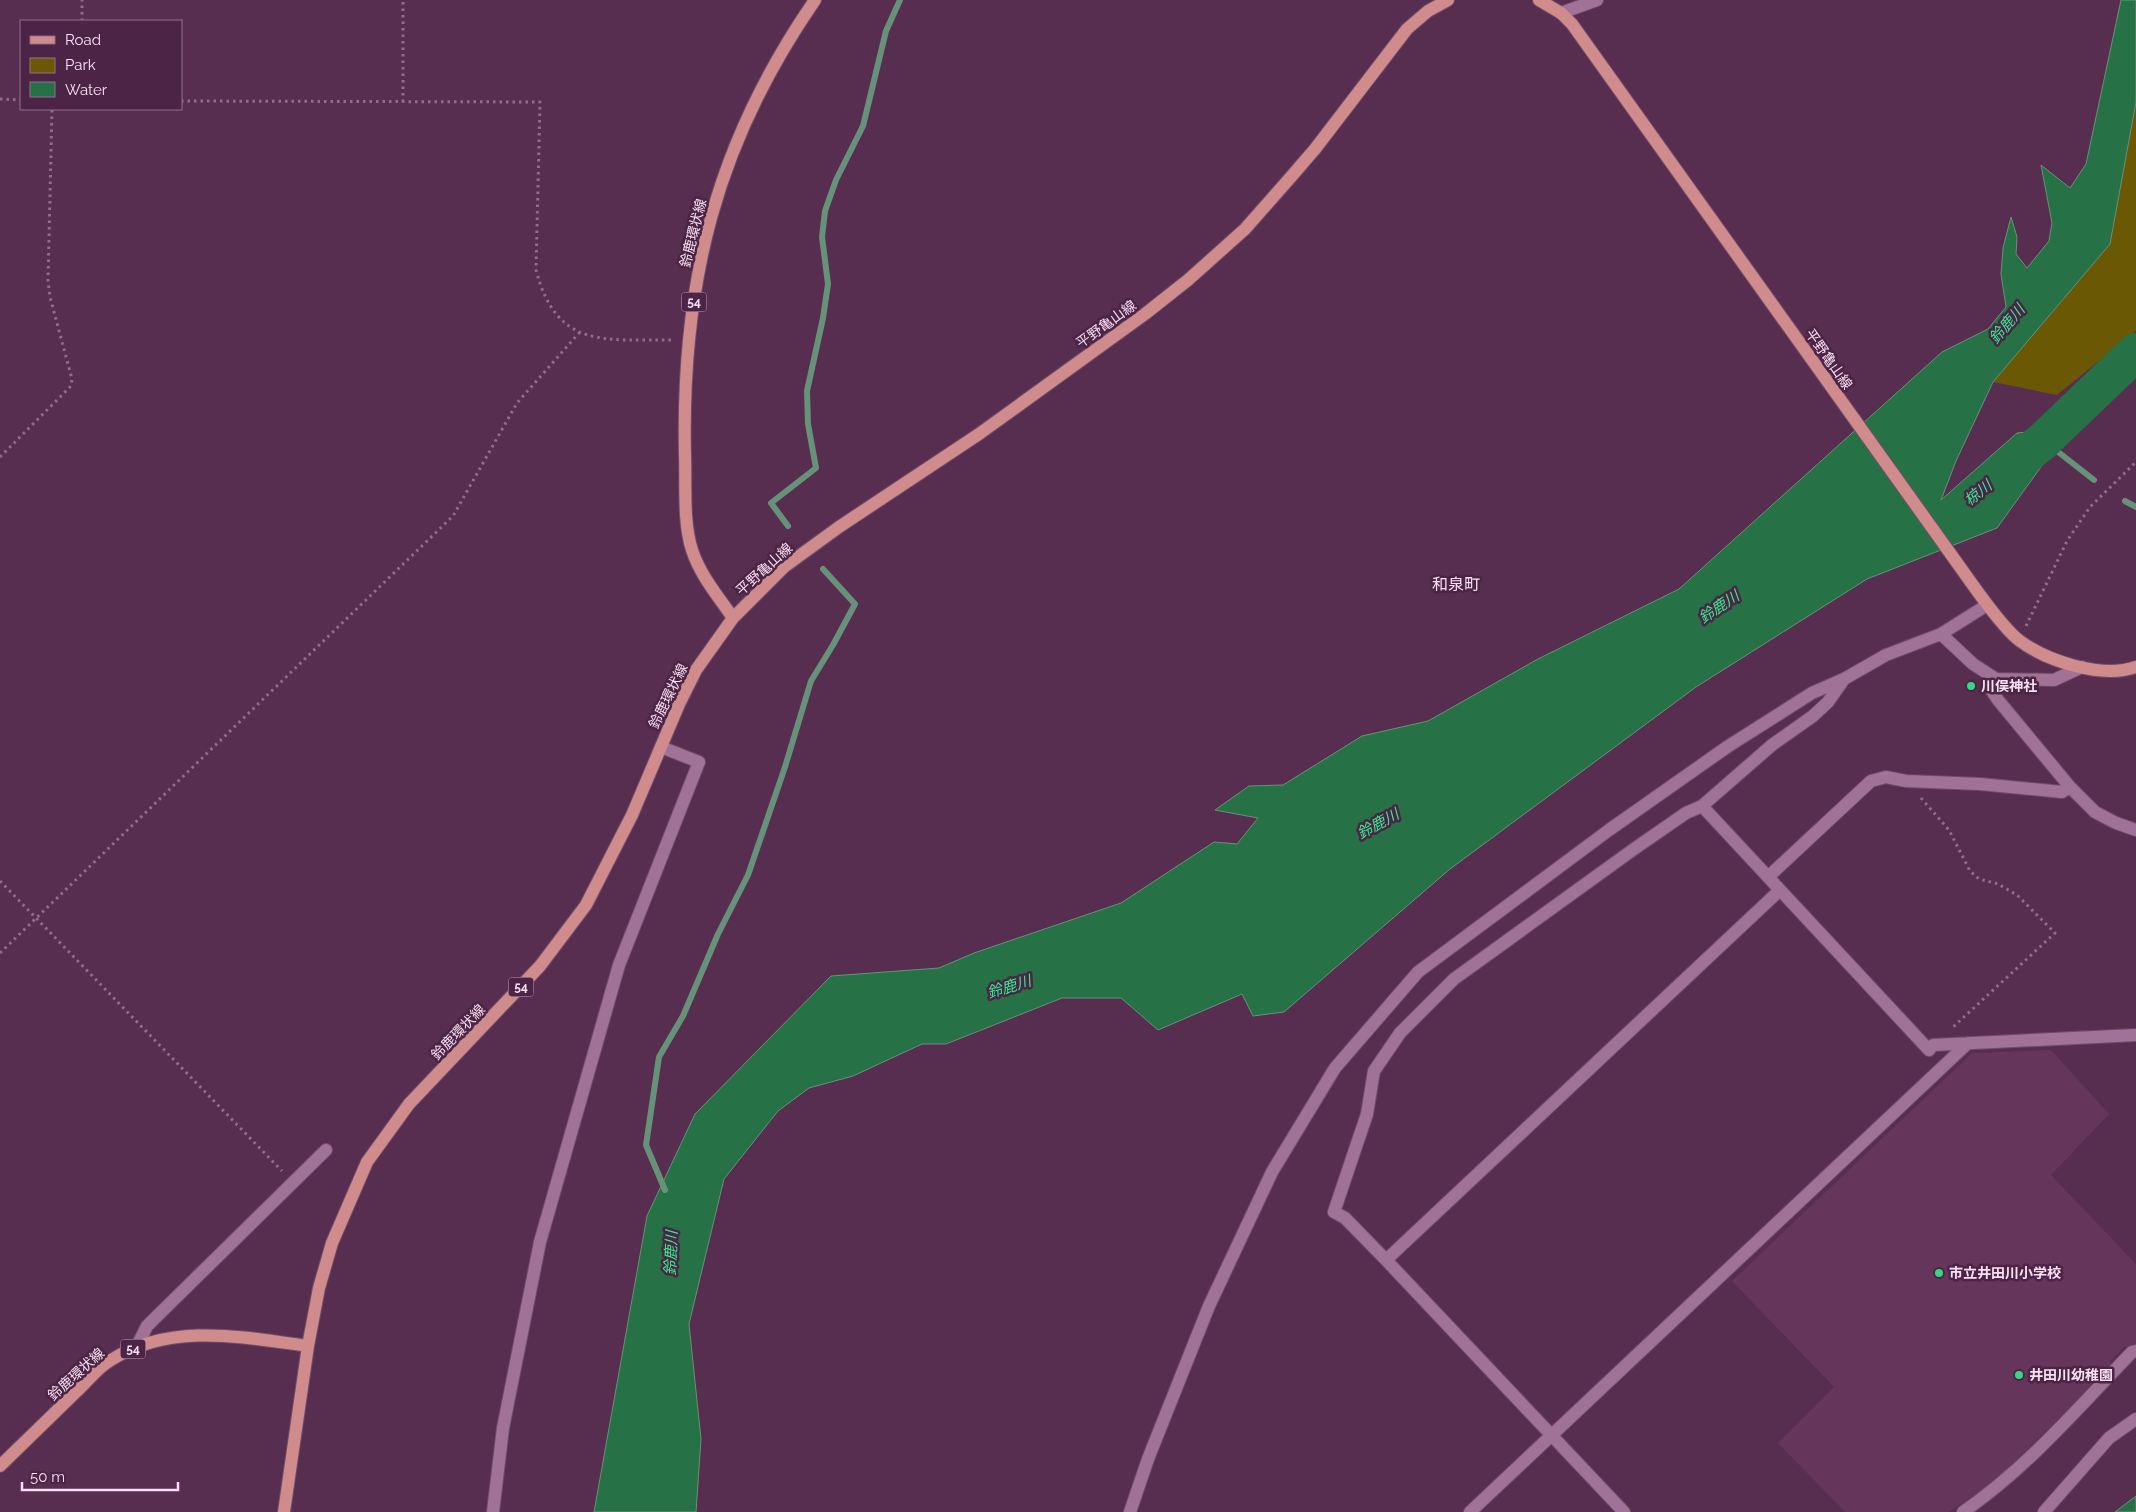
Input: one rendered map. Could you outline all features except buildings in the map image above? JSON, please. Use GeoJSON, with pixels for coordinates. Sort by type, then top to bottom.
{"type":"FeatureCollection","features":[{"type":"Feature","properties":{"kind":"main road","name":"鈴鹿環状線"},"geometry":{"type":"LineString","coordinates":[[284,1512],[308,1346],[319,1288],[332,1243],[367,1162],[409,1104],[540,966],[586,905],[632,815],[680,702],[696,670],[732,618],[698,566],[688,536],[684,409],[688,340],[701,256],[710,217],[735,145],[767,78],[815,0]]}},
{"type":"Feature","properties":{"kind":"main road","name":"平野亀山線"},"geometry":{"type":"LineString","coordinates":[[732,618],[784,567],[839,527],[979,434],[1188,280],[1245,229],[1290,178],[1407,29],[1428,11],[1448,0]]}},
{"type":"Feature","properties":{"kind":"main road","name":"平野亀山線"},"geometry":{"type":"LineString","coordinates":[[1539,0],[1561,13],[1572,24],[1974,588],[2019,640],[2050,657],[2082,667],[2108,672],[2133,668]]}},
{"type":"Feature","properties":{"kind":"main road","name":"鈴鹿環状線"},"geometry":{"type":"LineString","coordinates":[[0,1466],[109,1360],[137,1346],[195,1334],[226,1334],[308,1346]]}},
{"type":"Feature","properties":{"kind":"street"},"geometry":{"type":"LineString","coordinates":[[1561,13],[1597,0]]}},
{"type":"Feature","properties":{"kind":"street"},"geometry":{"type":"LineString","coordinates":[[1130,1512],[1148,1459],[1209,1306],[1272,1172],[1335,1068],[1418,972],[1609,830],[1727,748],[1812,693],[1844,679],[1886,655],[1941,634],[1988,605]]}},
{"type":"Feature","properties":{"kind":"street"},"geometry":{"type":"LineString","coordinates":[[1941,634],[1973,664],[1996,679],[2054,680],[2082,667]]}},
{"type":"Feature","properties":{"kind":"street"},"geometry":{"type":"LineString","coordinates":[[1624,1512],[1386,1260],[1345,1218],[1334,1212],[1367,1114],[1374,1071],[1400,1033],[1454,979],[1634,849],[1686,813],[1702,806],[1772,746],[1813,716],[1828,702],[1844,679]]}},
{"type":"Feature","properties":{"kind":"street"},"geometry":{"type":"LineString","coordinates":[[1996,679],[1992,691],[1998,700],[2070,787],[2095,812],[2116,823],[2136,830]]}},
{"type":"Feature","properties":{"kind":"street"},"geometry":{"type":"LineString","coordinates":[[493,1512],[503,1428],[540,1242],[618,965],[699,762],[661,747]]}},
{"type":"Feature","properties":{"kind":"street"},"geometry":{"type":"LineString","coordinates":[[1768,877],[1871,781],[1886,777],[1906,781],[1980,784],[2062,792],[2070,787]]}},
{"type":"Feature","properties":{"kind":"street"},"geometry":{"type":"LineString","coordinates":[[1702,806],[1929,1050],[1934,1045],[2136,1035]]}},
{"type":"Feature","properties":{"kind":"street"},"geometry":{"type":"LineString","coordinates":[[1386,1260],[1780,890]]}},
{"type":"Feature","properties":{"kind":"street"},"geometry":{"type":"LineString","coordinates":[[1470,1512],[1968,1043]]}},
{"type":"Feature","properties":{"kind":"street"},"geometry":{"type":"LineString","coordinates":[[137,1346],[147,1326],[326,1150]]}},
{"type":"Feature","properties":{"kind":"street"},"geometry":{"type":"LineString","coordinates":[[1963,1512],[1987,1496],[2007,1478],[2067,1421],[2132,1352],[2136,1351]]}},
{"type":"Feature","properties":{"kind":"street"},"geometry":{"type":"LineString","coordinates":[[2044,1512],[2109,1438],[2136,1420]]}},
{"type":"Feature","properties":{"kind":"path"},"geometry":{"type":"LineString","coordinates":[[82,0],[82,20]]}},
{"type":"Feature","properties":{"kind":"path"},"geometry":{"type":"LineString","coordinates":[[403,0],[403,102]]}},
{"type":"Feature","properties":{"kind":"path"},"geometry":{"type":"LineString","coordinates":[[0,100],[20,100]]}},
{"type":"Feature","properties":{"kind":"path"},"geometry":{"type":"LineString","coordinates":[[182,101],[540,102],[536,270],[541,290],[555,313],[566,325],[579,333],[604,339],[688,340]]}},
{"type":"Feature","properties":{"kind":"path"},"geometry":{"type":"LineString","coordinates":[[0,457],[71,386],[72,379],[50,297],[48,281],[52,110]]}},
{"type":"Feature","properties":{"kind":"path"},"geometry":{"type":"LineString","coordinates":[[0,953],[453,516],[517,403],[579,333]]}},
{"type":"Feature","properties":{"kind":"path"},"geometry":{"type":"LineString","coordinates":[[2019,640],[2067,541],[2080,520],[2090,507],[2136,462]]}},
{"type":"Feature","properties":{"kind":"path"},"geometry":{"type":"LineString","coordinates":[[1906,781],[1949,830],[1970,871],[1979,879],[1998,884],[2018,895],[2055,933],[1934,1045]]}},
{"type":"Feature","properties":{"kind":"path"},"geometry":{"type":"LineString","coordinates":[[0,881],[292,1182]]}},
{"type":"Feature","properties":{"kind":"shaded area","name":"市立井田川小学校"},"geometry":{"type":"Polygon","coordinates":[[[2051,1050],[2109,1114],[2051,1175],[2136,1264],[2136,1346],[2128,1349],[2125,1346],[2110,1361],[2110,1365],[2090,1388],[2008,1468],[1984,1489],[1949,1512],[1845,1512],[1778,1443],[1834,1387],[1732,1281],[1972,1053],[2051,1050]]]}},
{"type":"Feature","properties":{"kind":"green space"},"geometry":{"type":"Polygon","coordinates":[[[2136,102],[2136,331],[2057,395],[1993,382],[2110,244],[2136,102]]]}},
{"type":"Feature","properties":{"kind":"water","name":"鈴鹿川"},"geometry":{"type":"Polygon","coordinates":[[[2121,0],[2136,0],[2136,102],[2110,244],[1993,382],[1956,461],[1941,500],[2017,433],[2069,428],[1997,528],[1867,579],[1696,687],[1450,869],[1284,1012],[1253,1016],[1242,994],[1158,1030],[1121,998],[1062,998],[946,1044],[922,1044],[853,1076],[809,1088],[778,1111],[724,1179],[689,1324],[701,1439],[696,1512],[594,1512],[647,1216],[695,1114],[831,976],[939,968],[974,953],[1121,903],[1214,842],[1237,844],[1258,818],[1215,810],[1249,786],[1283,785],[1362,736],[1428,721],[1538,659],[1679,589],[1942,352],[1988,329],[2006,307],[2001,274],[2003,248],[2011,217],[2017,237],[2016,254],[2027,268],[2049,241],[2052,223],[2041,165],[2070,188],[2086,164],[2121,0]]]}},
{"type":"Feature","properties":{"kind":"water"},"geometry":{"type":"Polygon","coordinates":[[[2136,1496],[2136,1512],[2115,1512],[2136,1496]]]}},
{"type":"Feature","properties":{"kind":"waterway"},"geometry":{"type":"LineString","coordinates":[[788,526],[771,503],[816,468],[808,424],[807,391],[823,318],[828,284],[822,237],[825,211],[836,180],[863,126],[886,31],[900,0]]}},
{"type":"Feature","properties":{"kind":"waterway","name":"椋川"},"geometry":{"type":"LineString","coordinates":[[2015,464],[2043,441],[2136,352]]}},
{"type":"Feature","properties":{"kind":"waterway"},"geometry":{"type":"LineString","coordinates":[[2048,444],[2094,480]]}},
{"type":"Feature","properties":{"kind":"waterway"},"geometry":{"type":"LineString","coordinates":[[2125,501],[2136,507]]}},
{"type":"Feature","properties":{"kind":"waterway"},"geometry":{"type":"LineString","coordinates":[[665,1190],[646,1145],[659,1057],[683,1016],[718,934],[748,875],[785,767],[811,681],[855,604],[823,569]]}},
{"type":"Feature","properties":{"kind":"place","name":"川俣神社"},"geometry":{"type":"Point","coordinates":[1971,686]}},
{"type":"Feature","properties":{"kind":"place","name":"市立井田川小学校"},"geometry":{"type":"Point","coordinates":[1939,1273]}},
{"type":"Feature","properties":{"kind":"place","name":"井田川幼稚園"},"geometry":{"type":"Point","coordinates":[2019,1375]}},
{"type":"Feature","properties":{"kind":"district","name":"和泉町"},"geometry":{"type":"Point","coordinates":[1456,584]}}]}
